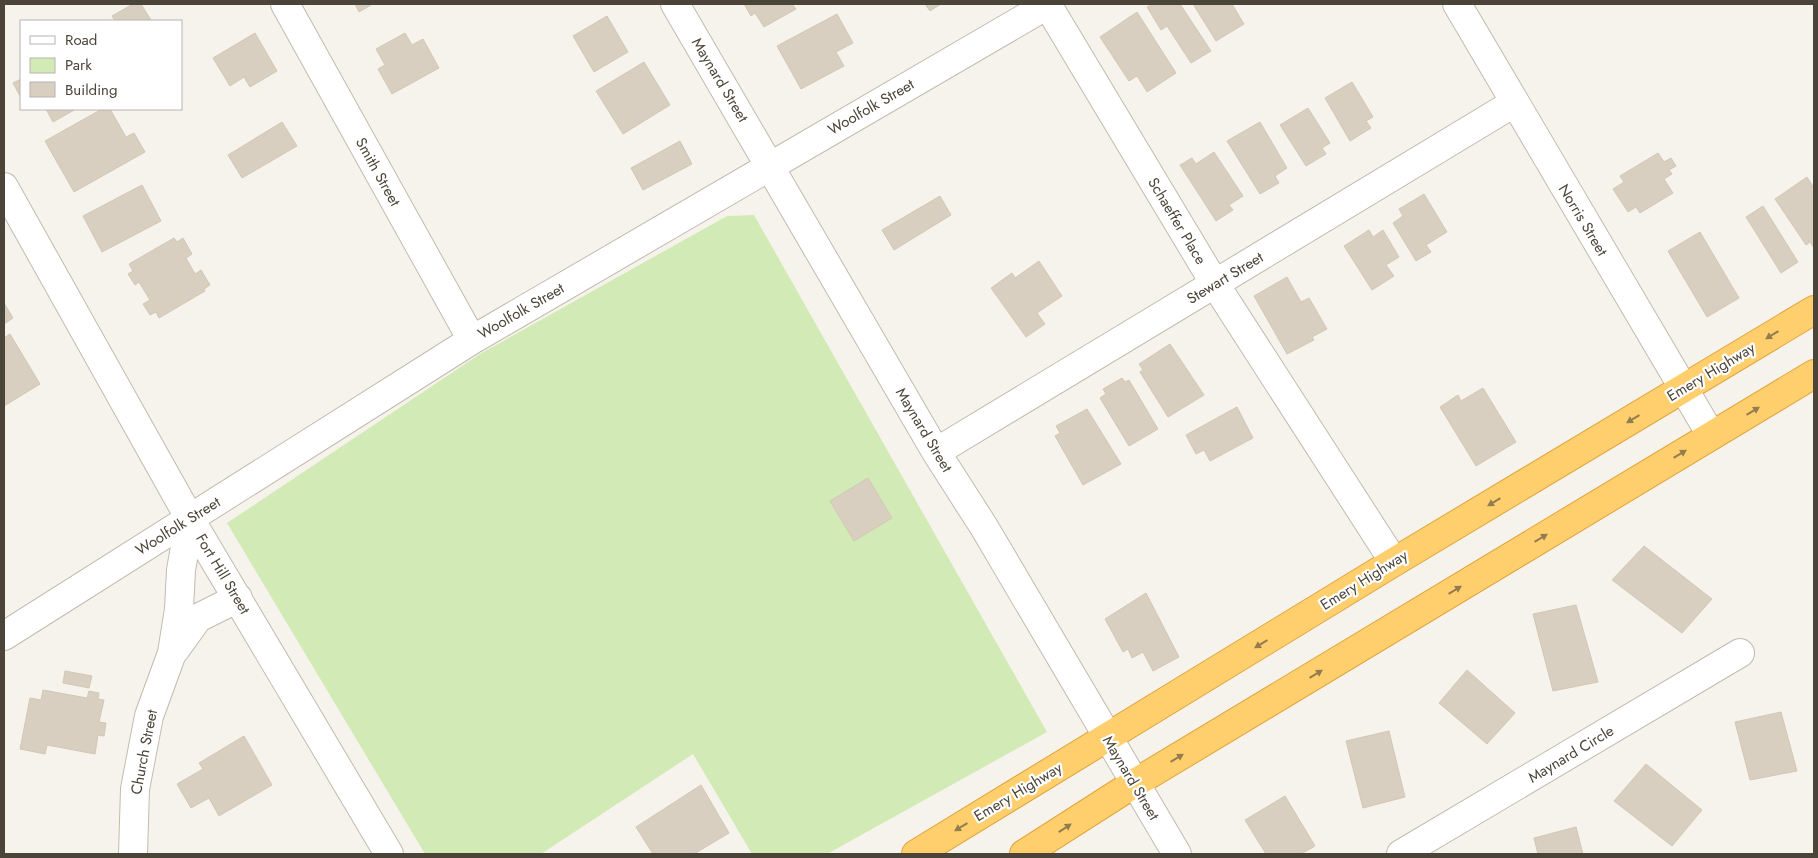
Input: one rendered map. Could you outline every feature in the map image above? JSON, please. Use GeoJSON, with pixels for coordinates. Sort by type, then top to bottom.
{"type":"FeatureCollection","features":[{"type":"Feature","properties":{"kind":"highway","name":"Emery Highway"},"geometry":{"type":"LineString","coordinates":[[916,854],[1394,562],[1814,310]]}},
{"type":"Feature","properties":{"kind":"highway"},"geometry":{"type":"LineString","coordinates":[[1024,854],[1135,783],[1814,374]]}},
{"type":"Feature","properties":{"kind":"street","name":"Smith Street"},"geometry":{"type":"LineString","coordinates":[[285,4],[472,340]]}},
{"type":"Feature","properties":{"kind":"street","name":"Maynard Street"},"geometry":{"type":"LineString","coordinates":[[675,4],[771,165],[936,452],[984,527],[1177,854]]}},
{"type":"Feature","properties":{"kind":"street","name":"Woolfolk Street"},"geometry":{"type":"LineString","coordinates":[[4,636],[472,340],[1048,4]]}},
{"type":"Feature","properties":{"kind":"street","name":"Schaeffer Place"},"geometry":{"type":"LineString","coordinates":[[1048,4],[1215,284],[1394,562]]}},
{"type":"Feature","properties":{"kind":"street","name":"Norris Street"},"geometry":{"type":"LineString","coordinates":[[1457,4],[1711,436]]}},
{"type":"Feature","properties":{"kind":"street","name":"Stewart Street"},"geometry":{"type":"LineString","coordinates":[[936,452],[1514,103]]}},
{"type":"Feature","properties":{"kind":"street","name":"Fort Hill Street"},"geometry":{"type":"LineString","coordinates":[[4,187],[190,519],[389,854]]}},
{"type":"Feature","properties":{"kind":"street","name":"Church Street"},"geometry":{"type":"LineString","coordinates":[[133,854],[135,789],[149,716],[172,653],[179,609],[181,570],[190,519]]}},
{"type":"Feature","properties":{"kind":"street","name":"Church Street"},"geometry":{"type":"LineString","coordinates":[[172,653],[198,618],[238,598]]}},
{"type":"Feature","properties":{"kind":"street","name":"Maynard Circle"},"geometry":{"type":"LineString","coordinates":[[1401,854],[1740,654]]}},
{"type":"Feature","properties":{"kind":"green space"},"geometry":{"type":"Polygon","coordinates":[[[754,215],[1047,732],[827,854],[752,854],[693,754],[541,854],[425,854],[227,523],[480,354],[727,216],[754,215]]]}},
{"type":"Feature","properties":{"kind":"building"},"geometry":{"type":"Polygon","coordinates":[[[133,4],[141,4],[151,20],[114,20],[112,16],[133,4]]]}},
{"type":"Feature","properties":{"kind":"building"},"geometry":{"type":"Polygon","coordinates":[[[355,4],[370,4],[371,5],[359,12],[355,4]]]}},
{"type":"Feature","properties":{"kind":"building"},"geometry":{"type":"Polygon","coordinates":[[[744,4],[792,4],[796,9],[764,27],[755,13],[751,16],[744,4]]]}},
{"type":"Feature","properties":{"kind":"building"},"geometry":{"type":"Polygon","coordinates":[[[925,4],[941,4],[930,11],[925,4]]]}},
{"type":"Feature","properties":{"kind":"building"},"geometry":{"type":"Polygon","coordinates":[[[1153,4],[1180,4],[1211,51],[1191,63],[1167,26],[1161,30],[1147,7],[1153,4]]]}},
{"type":"Feature","properties":{"kind":"building"},"geometry":{"type":"Polygon","coordinates":[[[1193,4],[1232,4],[1244,24],[1216,41],[1193,4]]]}},
{"type":"Feature","properties":{"kind":"building"},"geometry":{"type":"Polygon","coordinates":[[[1137,12],[1176,73],[1147,92],[1137,76],[1129,81],[1100,37],[1137,12]]]}},
{"type":"Feature","properties":{"kind":"building"},"geometry":{"type":"Polygon","coordinates":[[[837,14],[853,43],[836,52],[844,66],[801,89],[777,46],[837,14]]]}},
{"type":"Feature","properties":{"kind":"building"},"geometry":{"type":"Polygon","coordinates":[[[607,16],[628,52],[594,72],[573,36],[607,16]]]}},
{"type":"Feature","properties":{"kind":"building"},"geometry":{"type":"Polygon","coordinates":[[[255,33],[277,71],[250,87],[244,77],[230,86],[213,58],[255,33]]]}},
{"type":"Feature","properties":{"kind":"building"},"geometry":{"type":"Polygon","coordinates":[[[405,33],[412,45],[423,39],[439,68],[392,94],[378,69],[385,65],[376,49],[405,33]]]}},
{"type":"Feature","properties":{"kind":"building"},"geometry":{"type":"Polygon","coordinates":[[[644,62],[670,105],[623,134],[596,91],[644,62]]]}},
{"type":"Feature","properties":{"kind":"building"},"geometry":{"type":"Polygon","coordinates":[[[20,80],[20,96],[13,83],[20,80]]]}},
{"type":"Feature","properties":{"kind":"building"},"geometry":{"type":"Polygon","coordinates":[[[1352,82],[1373,117],[1366,121],[1371,128],[1350,141],[1325,98],[1352,82]]]}},
{"type":"Feature","properties":{"kind":"building"},"geometry":{"type":"Polygon","coordinates":[[[1308,108],[1330,143],[1322,148],[1326,154],[1306,166],[1280,125],[1308,108]]]}},
{"type":"Feature","properties":{"kind":"building"},"geometry":{"type":"Polygon","coordinates":[[[47,110],[74,110],[53,122],[47,110]]]}},
{"type":"Feature","properties":{"kind":"building"},"geometry":{"type":"Polygon","coordinates":[[[100,110],[111,110],[126,137],[134,133],[145,152],[74,192],[45,141],[100,110]]]}},
{"type":"Feature","properties":{"kind":"building"},"geometry":{"type":"Polygon","coordinates":[[[282,122],[297,146],[242,178],[228,155],[282,122]]]}},
{"type":"Feature","properties":{"kind":"building"},"geometry":{"type":"Polygon","coordinates":[[[1260,122],[1287,168],[1275,176],[1279,183],[1260,194],[1227,141],[1260,122]]]}},
{"type":"Feature","properties":{"kind":"building"},"geometry":{"type":"Polygon","coordinates":[[[680,141],[692,164],[643,190],[631,168],[680,141]]]}},
{"type":"Feature","properties":{"kind":"building"},"geometry":{"type":"Polygon","coordinates":[[[1214,152],[1243,196],[1229,205],[1233,210],[1216,221],[1180,165],[1192,158],[1196,164],[1214,152]]]}},
{"type":"Feature","properties":{"kind":"building"},"geometry":{"type":"Polygon","coordinates":[[[1658,153],[1664,162],[1671,158],[1676,166],[1669,170],[1672,174],[1664,179],[1673,193],[1640,213],[1636,207],[1628,212],[1613,189],[1624,182],[1620,176],[1658,153]]]}},
{"type":"Feature","properties":{"kind":"building"},"geometry":{"type":"Polygon","coordinates":[[[1807,177],[1814,188],[1814,248],[1810,242],[1806,245],[1775,199],[1807,177]]]}},
{"type":"Feature","properties":{"kind":"building"},"geometry":{"type":"Polygon","coordinates":[[[142,185],[161,221],[102,252],[83,216],[142,185]]]}},
{"type":"Feature","properties":{"kind":"building"},"geometry":{"type":"Polygon","coordinates":[[[1424,194],[1447,232],[1426,245],[1431,252],[1416,261],[1393,223],[1403,216],[1399,209],[1424,194]]]}},
{"type":"Feature","properties":{"kind":"building"},"geometry":{"type":"Polygon","coordinates":[[[940,196],[951,215],[894,250],[882,230],[940,196]]]}},
{"type":"Feature","properties":{"kind":"building"},"geometry":{"type":"Polygon","coordinates":[[[1763,206],[1798,262],[1781,273],[1746,217],[1763,206]]]}},
{"type":"Feature","properties":{"kind":"building"},"geometry":{"type":"Polygon","coordinates":[[[1369,230],[1373,237],[1383,230],[1399,257],[1386,265],[1394,276],[1372,290],[1344,246],[1369,230]]]}},
{"type":"Feature","properties":{"kind":"building"},"geometry":{"type":"Polygon","coordinates":[[[1700,232],[1739,298],[1707,317],[1668,251],[1700,232]]]}},
{"type":"Feature","properties":{"kind":"building"},"geometry":{"type":"Polygon","coordinates":[[[174,238],[177,242],[183,238],[192,254],[186,258],[195,274],[201,270],[210,285],[204,289],[205,291],[159,318],[156,312],[150,315],[143,304],[150,300],[139,282],[135,285],[128,274],[133,271],[129,264],[174,238]]]}},
{"type":"Feature","properties":{"kind":"building"},"geometry":{"type":"Polygon","coordinates":[[[1039,261],[1062,296],[1037,313],[1045,324],[1026,337],[991,288],[1012,273],[1015,278],[1039,261]]]}},
{"type":"Feature","properties":{"kind":"building"},"geometry":{"type":"Polygon","coordinates":[[[1287,277],[1301,302],[1309,298],[1327,329],[1312,337],[1314,340],[1287,354],[1254,296],[1287,277]]]}},
{"type":"Feature","properties":{"kind":"building"},"geometry":{"type":"Polygon","coordinates":[[[4,303],[13,318],[4,324],[4,303]]]}},
{"type":"Feature","properties":{"kind":"building"},"geometry":{"type":"Polygon","coordinates":[[[10,334],[40,384],[4,406],[4,338],[10,334]]]}},
{"type":"Feature","properties":{"kind":"building"},"geometry":{"type":"Polygon","coordinates":[[[1170,344],[1204,395],[1168,417],[1140,372],[1143,370],[1139,364],[1170,344]]]}},
{"type":"Feature","properties":{"kind":"building"},"geometry":{"type":"Polygon","coordinates":[[[1122,378],[1125,382],[1129,380],[1158,429],[1129,446],[1100,398],[1106,394],[1103,389],[1122,378]]]}},
{"type":"Feature","properties":{"kind":"building"},"geometry":{"type":"Polygon","coordinates":[[[1483,388],[1516,442],[1476,466],[1440,407],[1458,395],[1461,401],[1483,388]]]}},
{"type":"Feature","properties":{"kind":"building"},"geometry":{"type":"Polygon","coordinates":[[[1237,407],[1253,438],[1210,461],[1204,450],[1196,454],[1186,435],[1237,407]]]}},
{"type":"Feature","properties":{"kind":"building"},"geometry":{"type":"Polygon","coordinates":[[[1087,409],[1121,464],[1083,485],[1055,436],[1060,433],[1056,426],[1087,409]]]}},
{"type":"Feature","properties":{"kind":"building"},"geometry":{"type":"Polygon","coordinates":[[[868,478],[892,518],[854,541],[830,501],[868,478]]]}},
{"type":"Feature","properties":{"kind":"building"},"geometry":{"type":"Polygon","coordinates":[[[1644,546],[1712,599],[1682,633],[1612,580],[1644,546]]]}},
{"type":"Feature","properties":{"kind":"building"},"geometry":{"type":"Polygon","coordinates":[[[1146,593],[1179,657],[1153,671],[1143,652],[1132,658],[1128,649],[1123,652],[1105,619],[1146,593]]]}},
{"type":"Feature","properties":{"kind":"building"},"geometry":{"type":"Polygon","coordinates":[[[1576,605],[1598,682],[1553,691],[1533,614],[1576,605]]]}},
{"type":"Feature","properties":{"kind":"building"},"geometry":{"type":"Polygon","coordinates":[[[1467,670],[1515,713],[1487,744],[1439,703],[1467,670]]]}},
{"type":"Feature","properties":{"kind":"building"},"geometry":{"type":"Polygon","coordinates":[[[65,671],[92,676],[89,688],[63,683],[65,671]]]}},
{"type":"Feature","properties":{"kind":"building"},"geometry":{"type":"Polygon","coordinates":[[[43,690],[87,698],[89,691],[99,693],[98,699],[104,700],[99,722],[106,723],[104,736],[98,735],[95,754],[47,745],[45,754],[20,749],[30,698],[41,700],[43,690]]]}},
{"type":"Feature","properties":{"kind":"building"},"geometry":{"type":"Polygon","coordinates":[[[1781,712],[1797,771],[1750,780],[1735,722],[1781,712]]]}},
{"type":"Feature","properties":{"kind":"building"},"geometry":{"type":"Polygon","coordinates":[[[1389,731],[1405,797],[1363,808],[1346,741],[1389,731]]]}},
{"type":"Feature","properties":{"kind":"building"},"geometry":{"type":"Polygon","coordinates":[[[244,736],[272,785],[219,816],[209,798],[191,808],[177,784],[203,769],[199,763],[244,736]]]}},
{"type":"Feature","properties":{"kind":"building"},"geometry":{"type":"Polygon","coordinates":[[[1646,764],[1702,810],[1672,846],[1614,801],[1646,764]]]}},
{"type":"Feature","properties":{"kind":"building"},"geometry":{"type":"Polygon","coordinates":[[[701,785],[729,833],[694,854],[653,854],[636,827],[701,785]]]}},
{"type":"Feature","properties":{"kind":"building"},"geometry":{"type":"Polygon","coordinates":[[[1285,796],[1315,846],[1301,854],[1266,854],[1245,820],[1285,796]]]}},
{"type":"Feature","properties":{"kind":"building"},"geometry":{"type":"Polygon","coordinates":[[[1576,827],[1583,854],[1538,854],[1534,838],[1576,827]]]}}]}
